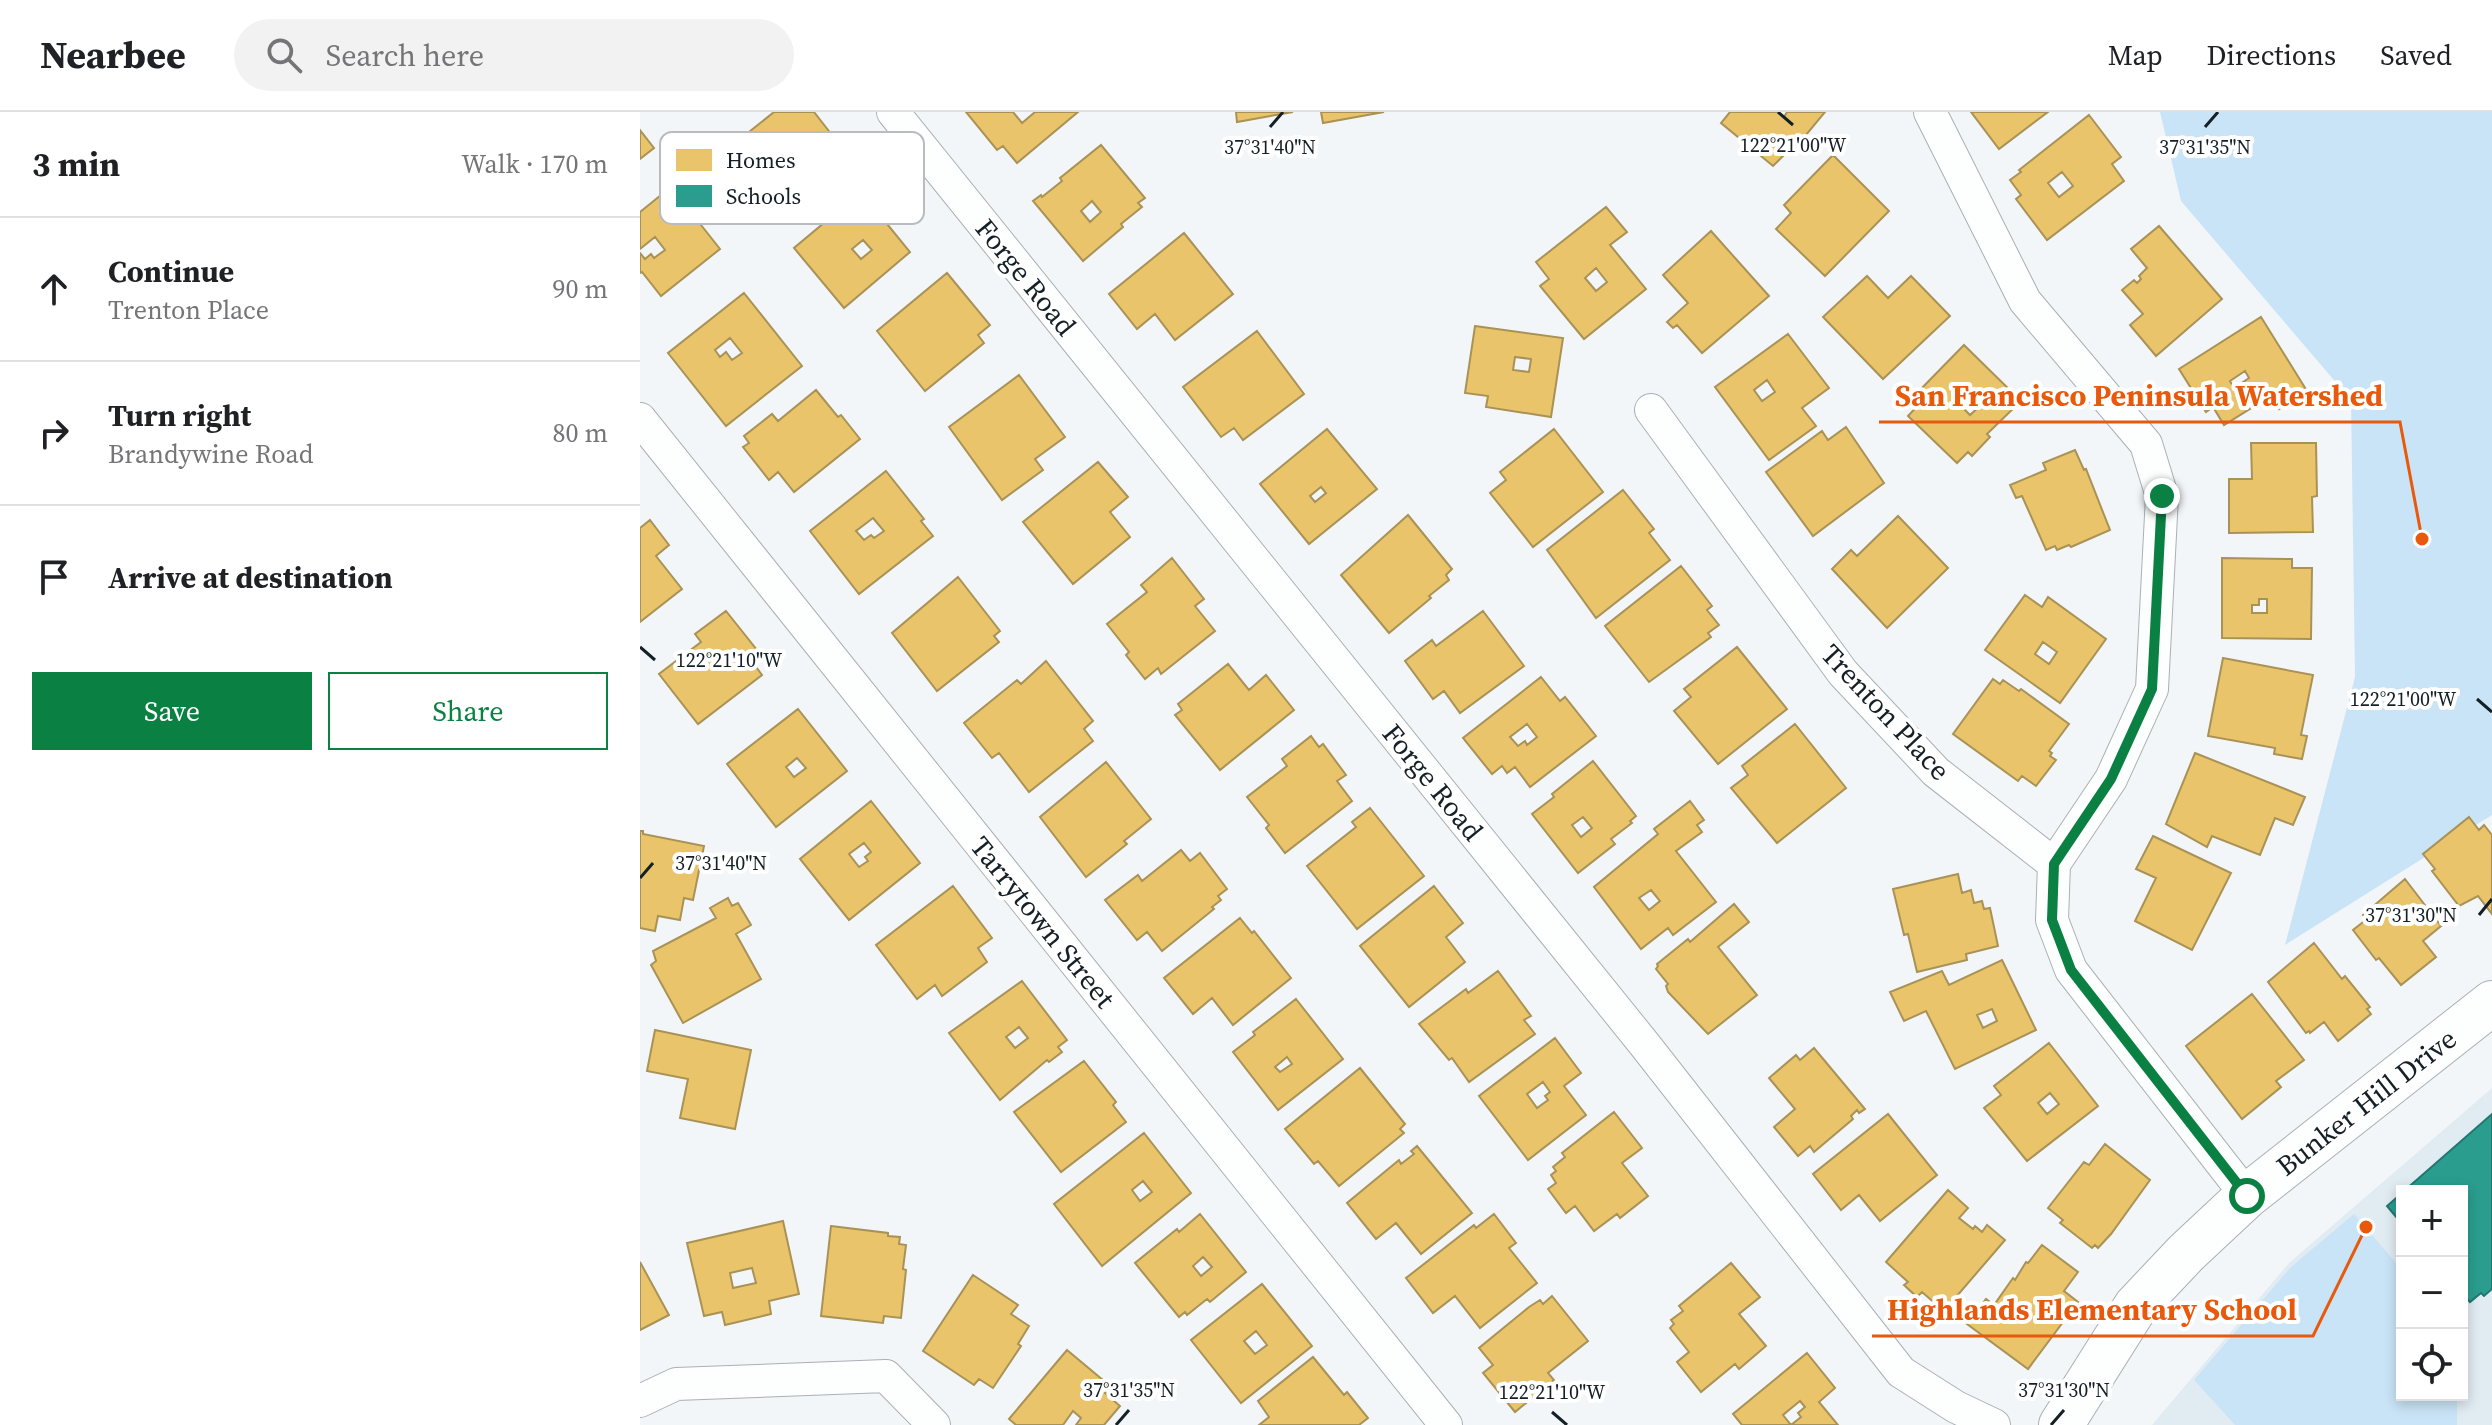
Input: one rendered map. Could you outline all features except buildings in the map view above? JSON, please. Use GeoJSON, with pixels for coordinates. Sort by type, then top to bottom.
{"type":"FeatureCollection","features":[{"type":"Feature","properties":{"kind":"street","name":"Forge Road"},"geometry":{"type":"LineString","coordinates":[[893,112],[909,132]]}},
{"type":"Feature","properties":{"kind":"street"},"geometry":{"type":"LineString","coordinates":[[1930,112],[2025,301],[2146,444],[2162,496],[2152,689],[2111,779],[2054,864],[2052,920],[2071,970],[2247,1196]]}},
{"type":"Feature","properties":{"kind":"street","name":"Forge Road"},"geometry":{"type":"LineString","coordinates":[[924,150],[1645,1045],[1901,1372],[1956,1407],[1994,1425]]}},
{"type":"Feature","properties":{"kind":"street","name":"Trenton Place"},"geometry":{"type":"LineString","coordinates":[[1651,410],[1843,673],[1936,772],[2054,864]]}},
{"type":"Feature","properties":{"kind":"street","name":"Tarrytown Street"},"geometry":{"type":"LineString","coordinates":[[641,423],[1446,1425]]}},
{"type":"Feature","properties":{"kind":"street","name":"Bunker Hill Drive"},"geometry":{"type":"LineString","coordinates":[[2061,1425],[2136,1306],[2186,1253],[2247,1196],[2492,1003]]}},
{"type":"Feature","properties":{"kind":"street"},"geometry":{"type":"LineString","coordinates":[[640,1401],[676,1384],[886,1376],[934,1425]]}},
{"type":"Feature","properties":{"kind":"shaded area"},"geometry":{"type":"Polygon","coordinates":[[[2160,112],[2492,112],[2492,815],[2285,945],[2355,677],[2351,400],[2181,201],[2160,112]]]}},
{"type":"Feature","properties":{"kind":"shaded area"},"geometry":{"type":"Polygon","coordinates":[[[2492,1088],[2492,1425],[2152,1425],[2289,1263],[2492,1088]]]}},
{"type":"Feature","properties":{"kind":"shaded area"},"geometry":{"type":"Polygon","coordinates":[[[2354,1214],[2396,1263],[2396,1401],[2457,1401],[2457,1425],[2235,1425],[2194,1380],[2291,1267],[2354,1214]]]}},
{"type":"Feature","properties":{"kind":"place","name":"San Francisco Peninsula Watershed"},"geometry":{"type":"Point","coordinates":[2422,539]}},
{"type":"Feature","properties":{"kind":"place","name":"Highlands Elementary School"},"geometry":{"type":"Point","coordinates":[2366,1227]}},
{"type":"Feature","properties":{"kind":"route"},"geometry":{"type":"LineString","coordinates":[[2162,496],[2152,689],[2111,779],[2054,864],[2052,920],[2071,970],[2247,1196]]}}]}
